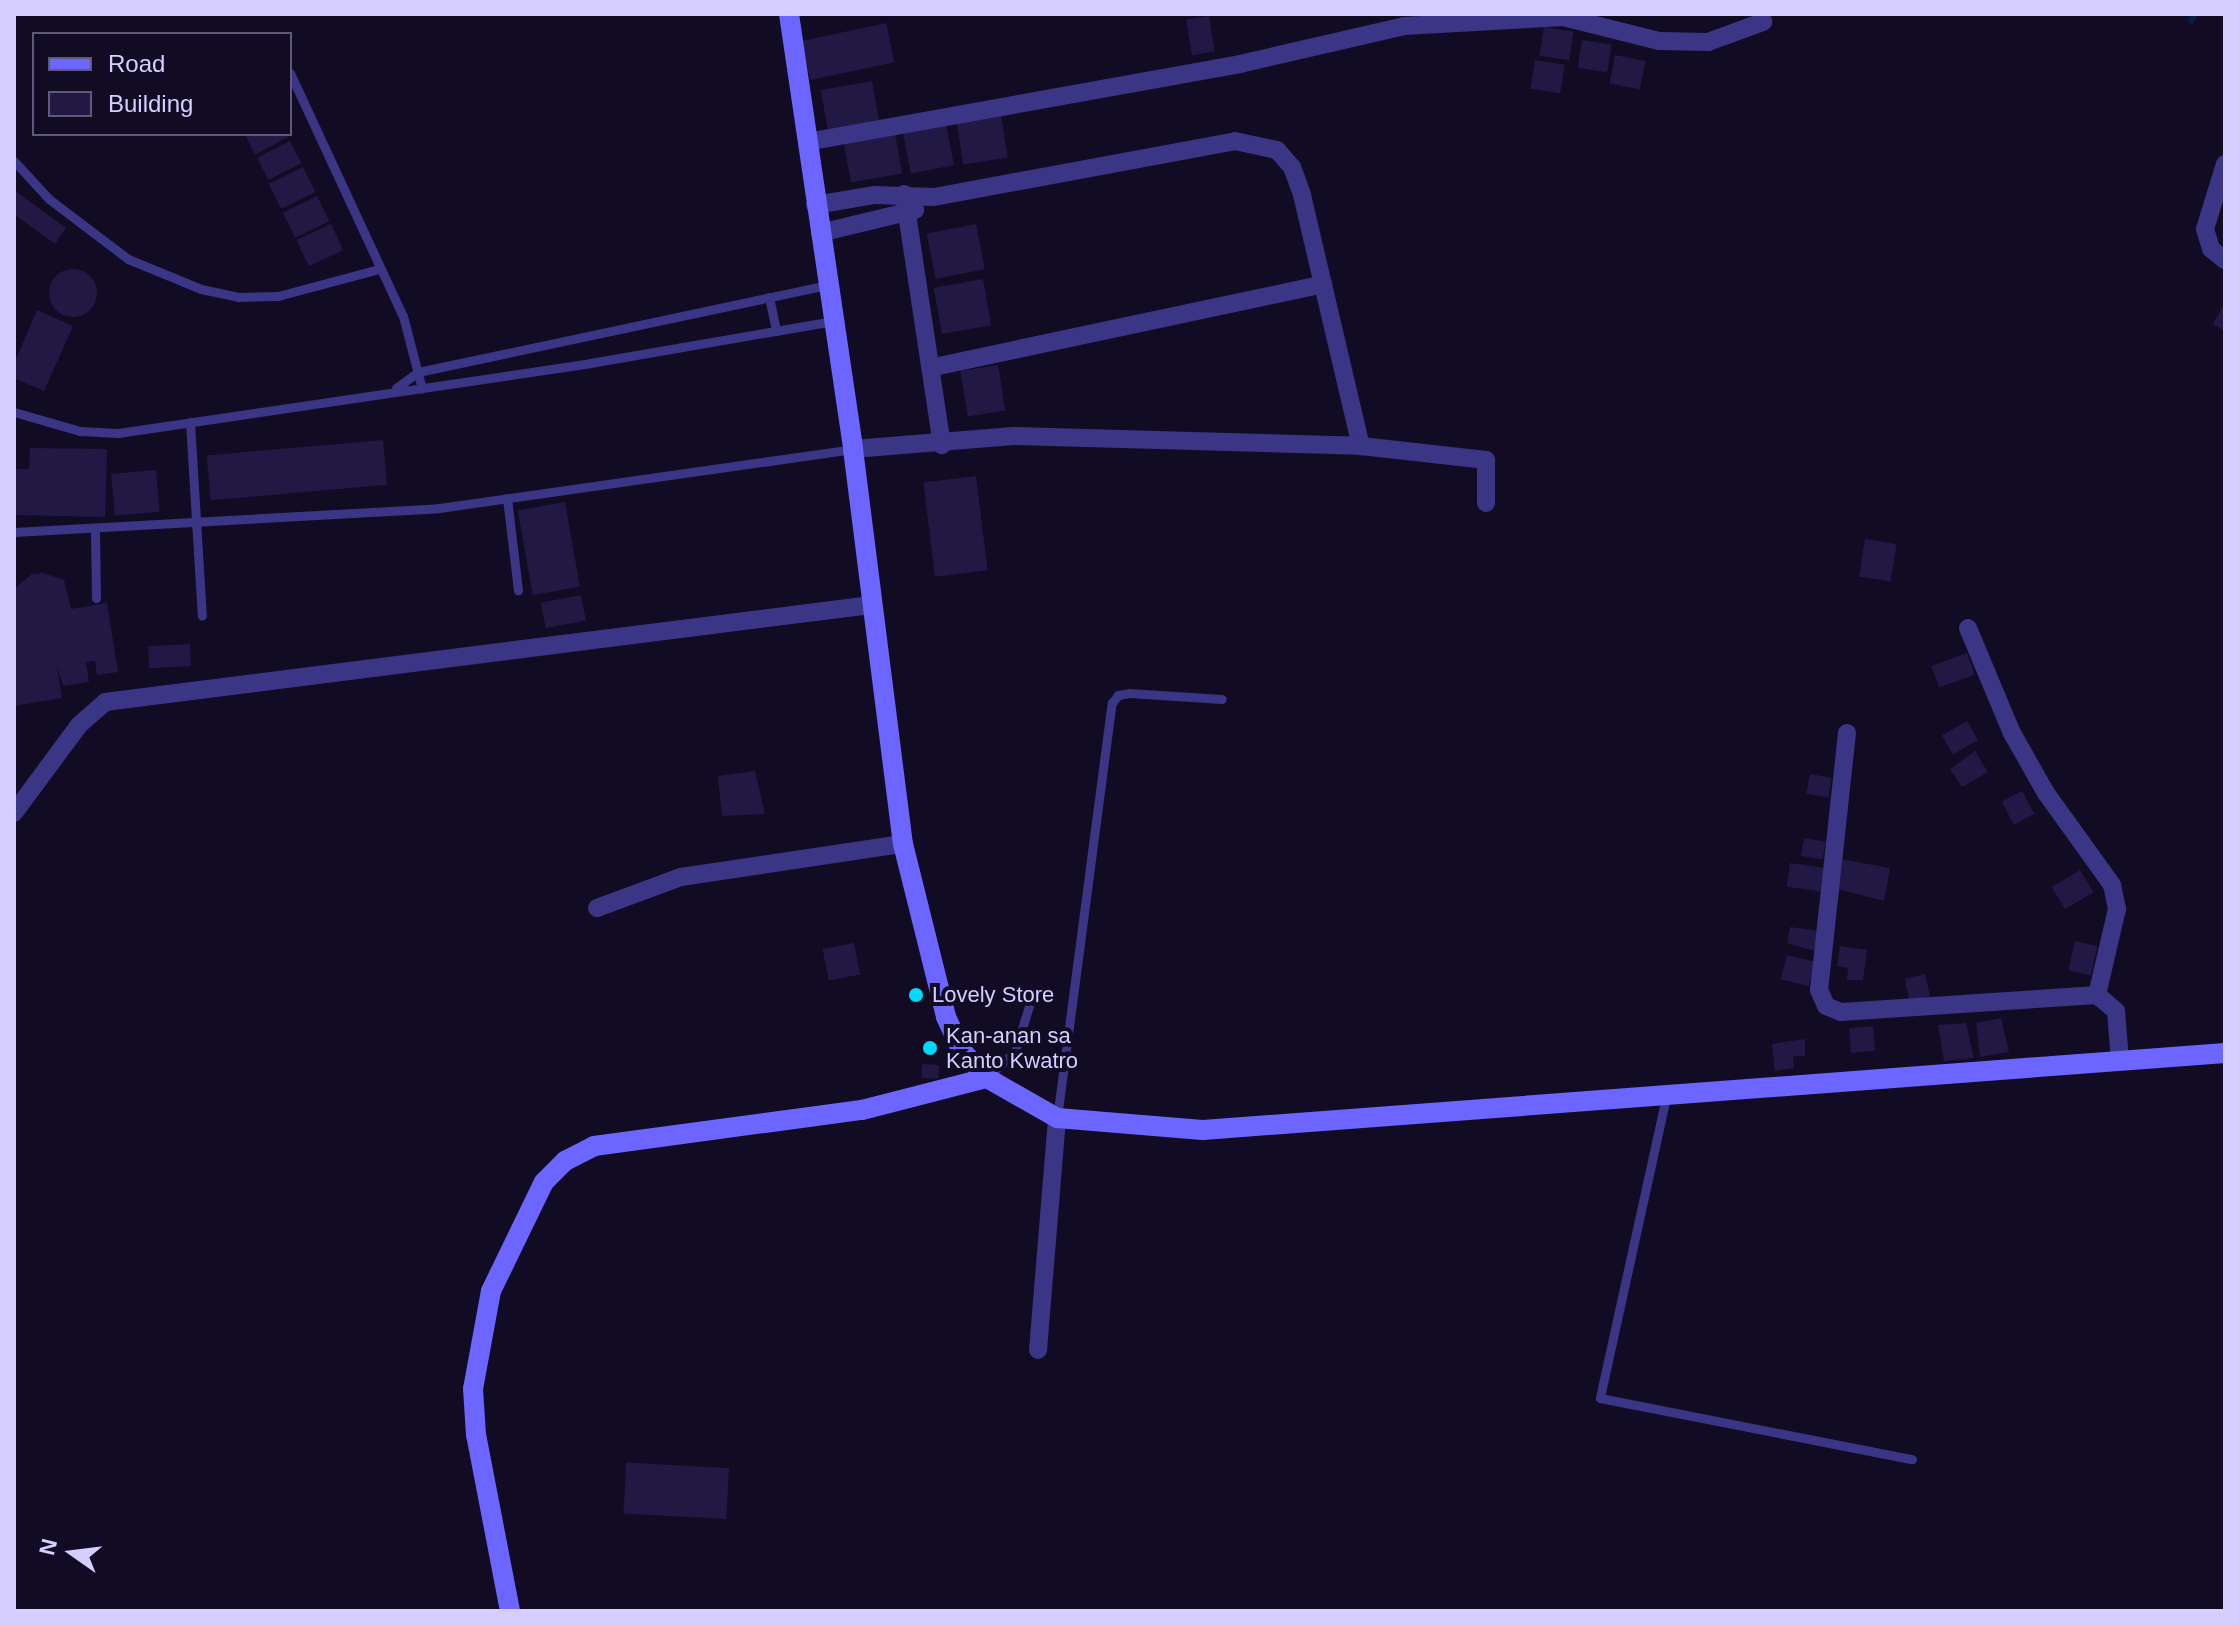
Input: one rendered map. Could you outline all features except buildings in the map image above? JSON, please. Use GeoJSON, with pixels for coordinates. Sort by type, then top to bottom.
{"type":"FeatureCollection","features":[{"type":"Feature","properties":{"kind":"street"},"geometry":{"type":"LineString","coordinates":[[789,14],[853,449],[903,844],[946,1017],[962,1051],[987,1078],[1057,1118],[1158,1130],[1256,1129],[2225,1053]]}},
{"type":"Feature","properties":{"kind":"street"},"geometry":{"type":"LineString","coordinates":[[807,142],[1240,64],[1404,26],[1563,17],[1659,41],[1708,42],[1763,22]]}},
{"type":"Feature","properties":{"kind":"street"},"geometry":{"type":"LineString","coordinates":[[815,205],[904,194],[934,197],[1235,141],[1256,143],[1277,150],[1292,167],[1361,446]]}},
{"type":"Feature","properties":{"kind":"street"},"geometry":{"type":"LineString","coordinates":[[2225,164],[2205,229],[2211,249],[2225,260]]}},
{"type":"Feature","properties":{"kind":"street"},"geometry":{"type":"LineString","coordinates":[[904,194],[934,367],[942,445]]}},
{"type":"Feature","properties":{"kind":"street"},"geometry":{"type":"LineString","coordinates":[[820,233],[908,215],[934,197]]}},
{"type":"Feature","properties":{"kind":"street"},"geometry":{"type":"LineString","coordinates":[[934,367],[1323,284]]}},
{"type":"Feature","properties":{"kind":"street"},"geometry":{"type":"LineString","coordinates":[[853,449],[942,445],[1013,436],[1361,446],[1486,460],[1486,503]]}},
{"type":"Feature","properties":{"kind":"street"},"geometry":{"type":"LineString","coordinates":[[14,813],[79,725],[105,702],[871,605]]}},
{"type":"Feature","properties":{"kind":"street"},"geometry":{"type":"LineString","coordinates":[[1968,628],[2012,733],[2046,793],[2112,885],[2117,909],[2097,995]]}},
{"type":"Feature","properties":{"kind":"street"},"geometry":{"type":"LineString","coordinates":[[1847,733],[1819,990],[1826,1006],[1841,1012],[2097,995],[2116,1011],[2120,1061]]}},
{"type":"Feature","properties":{"kind":"street"},"geometry":{"type":"LineString","coordinates":[[597,908],[681,877],[903,844]]}},
{"type":"Feature","properties":{"kind":"street"},"geometry":{"type":"LineString","coordinates":[[510,1611],[476,1435],[473,1389],[491,1291],[544,1182],[565,1161],[594,1146],[862,1110],[987,1078]]}},
{"type":"Feature","properties":{"kind":"street"},"geometry":{"type":"LineString","coordinates":[[1038,1350],[1057,1118]]}},
{"type":"Feature","properties":{"kind":"lane"},"geometry":{"type":"LineString","coordinates":[[292,77],[403,316],[422,389]]}},
{"type":"Feature","properties":{"kind":"lane"},"geometry":{"type":"LineString","coordinates":[[14,161],[49,199],[109,247],[201,289],[238,297],[278,296],[379,269]]}},
{"type":"Feature","properties":{"kind":"lane"},"geometry":{"type":"LineString","coordinates":[[396,388],[418,372],[827,285]]}},
{"type":"Feature","properties":{"kind":"lane"},"geometry":{"type":"LineString","coordinates":[[769,297],[776,331]]}},
{"type":"Feature","properties":{"kind":"lane"},"geometry":{"type":"LineString","coordinates":[[14,412],[80,431],[118,433],[396,388],[422,389],[833,321]]}},
{"type":"Feature","properties":{"kind":"lane"},"geometry":{"type":"LineString","coordinates":[[190,422],[199,522],[202,616]]}},
{"type":"Feature","properties":{"kind":"lane"},"geometry":{"type":"LineString","coordinates":[[14,532],[439,508],[853,449]]}},
{"type":"Feature","properties":{"kind":"lane"},"geometry":{"type":"LineString","coordinates":[[507,498],[518,590]]}},
{"type":"Feature","properties":{"kind":"lane"},"geometry":{"type":"LineString","coordinates":[[95,529],[96,598]]}},
{"type":"Feature","properties":{"kind":"lane"},"geometry":{"type":"LineString","coordinates":[[1057,1118],[1112,703],[1118,695],[1129,693],[1222,699]]}},
{"type":"Feature","properties":{"kind":"lane"},"geometry":{"type":"LineString","coordinates":[[987,1078],[1015,1051],[1034,990]]}},
{"type":"Feature","properties":{"kind":"lane"},"geometry":{"type":"LineString","coordinates":[[1666,1097],[1600,1398],[1912,1459]]}},
{"type":"Feature","properties":{"kind":"waterway"},"geometry":{"type":"LineString","coordinates":[[2191,21],[2195,14]]}},
{"type":"Feature","properties":{"kind":"place","name":"Lovely Store"},"geometry":{"type":"Point","coordinates":[916,995]}},
{"type":"Feature","properties":{"kind":"place","name":"Kan-anan sa Kanto Kwatro"},"geometry":{"type":"Point","coordinates":[930,1048]}}]}
